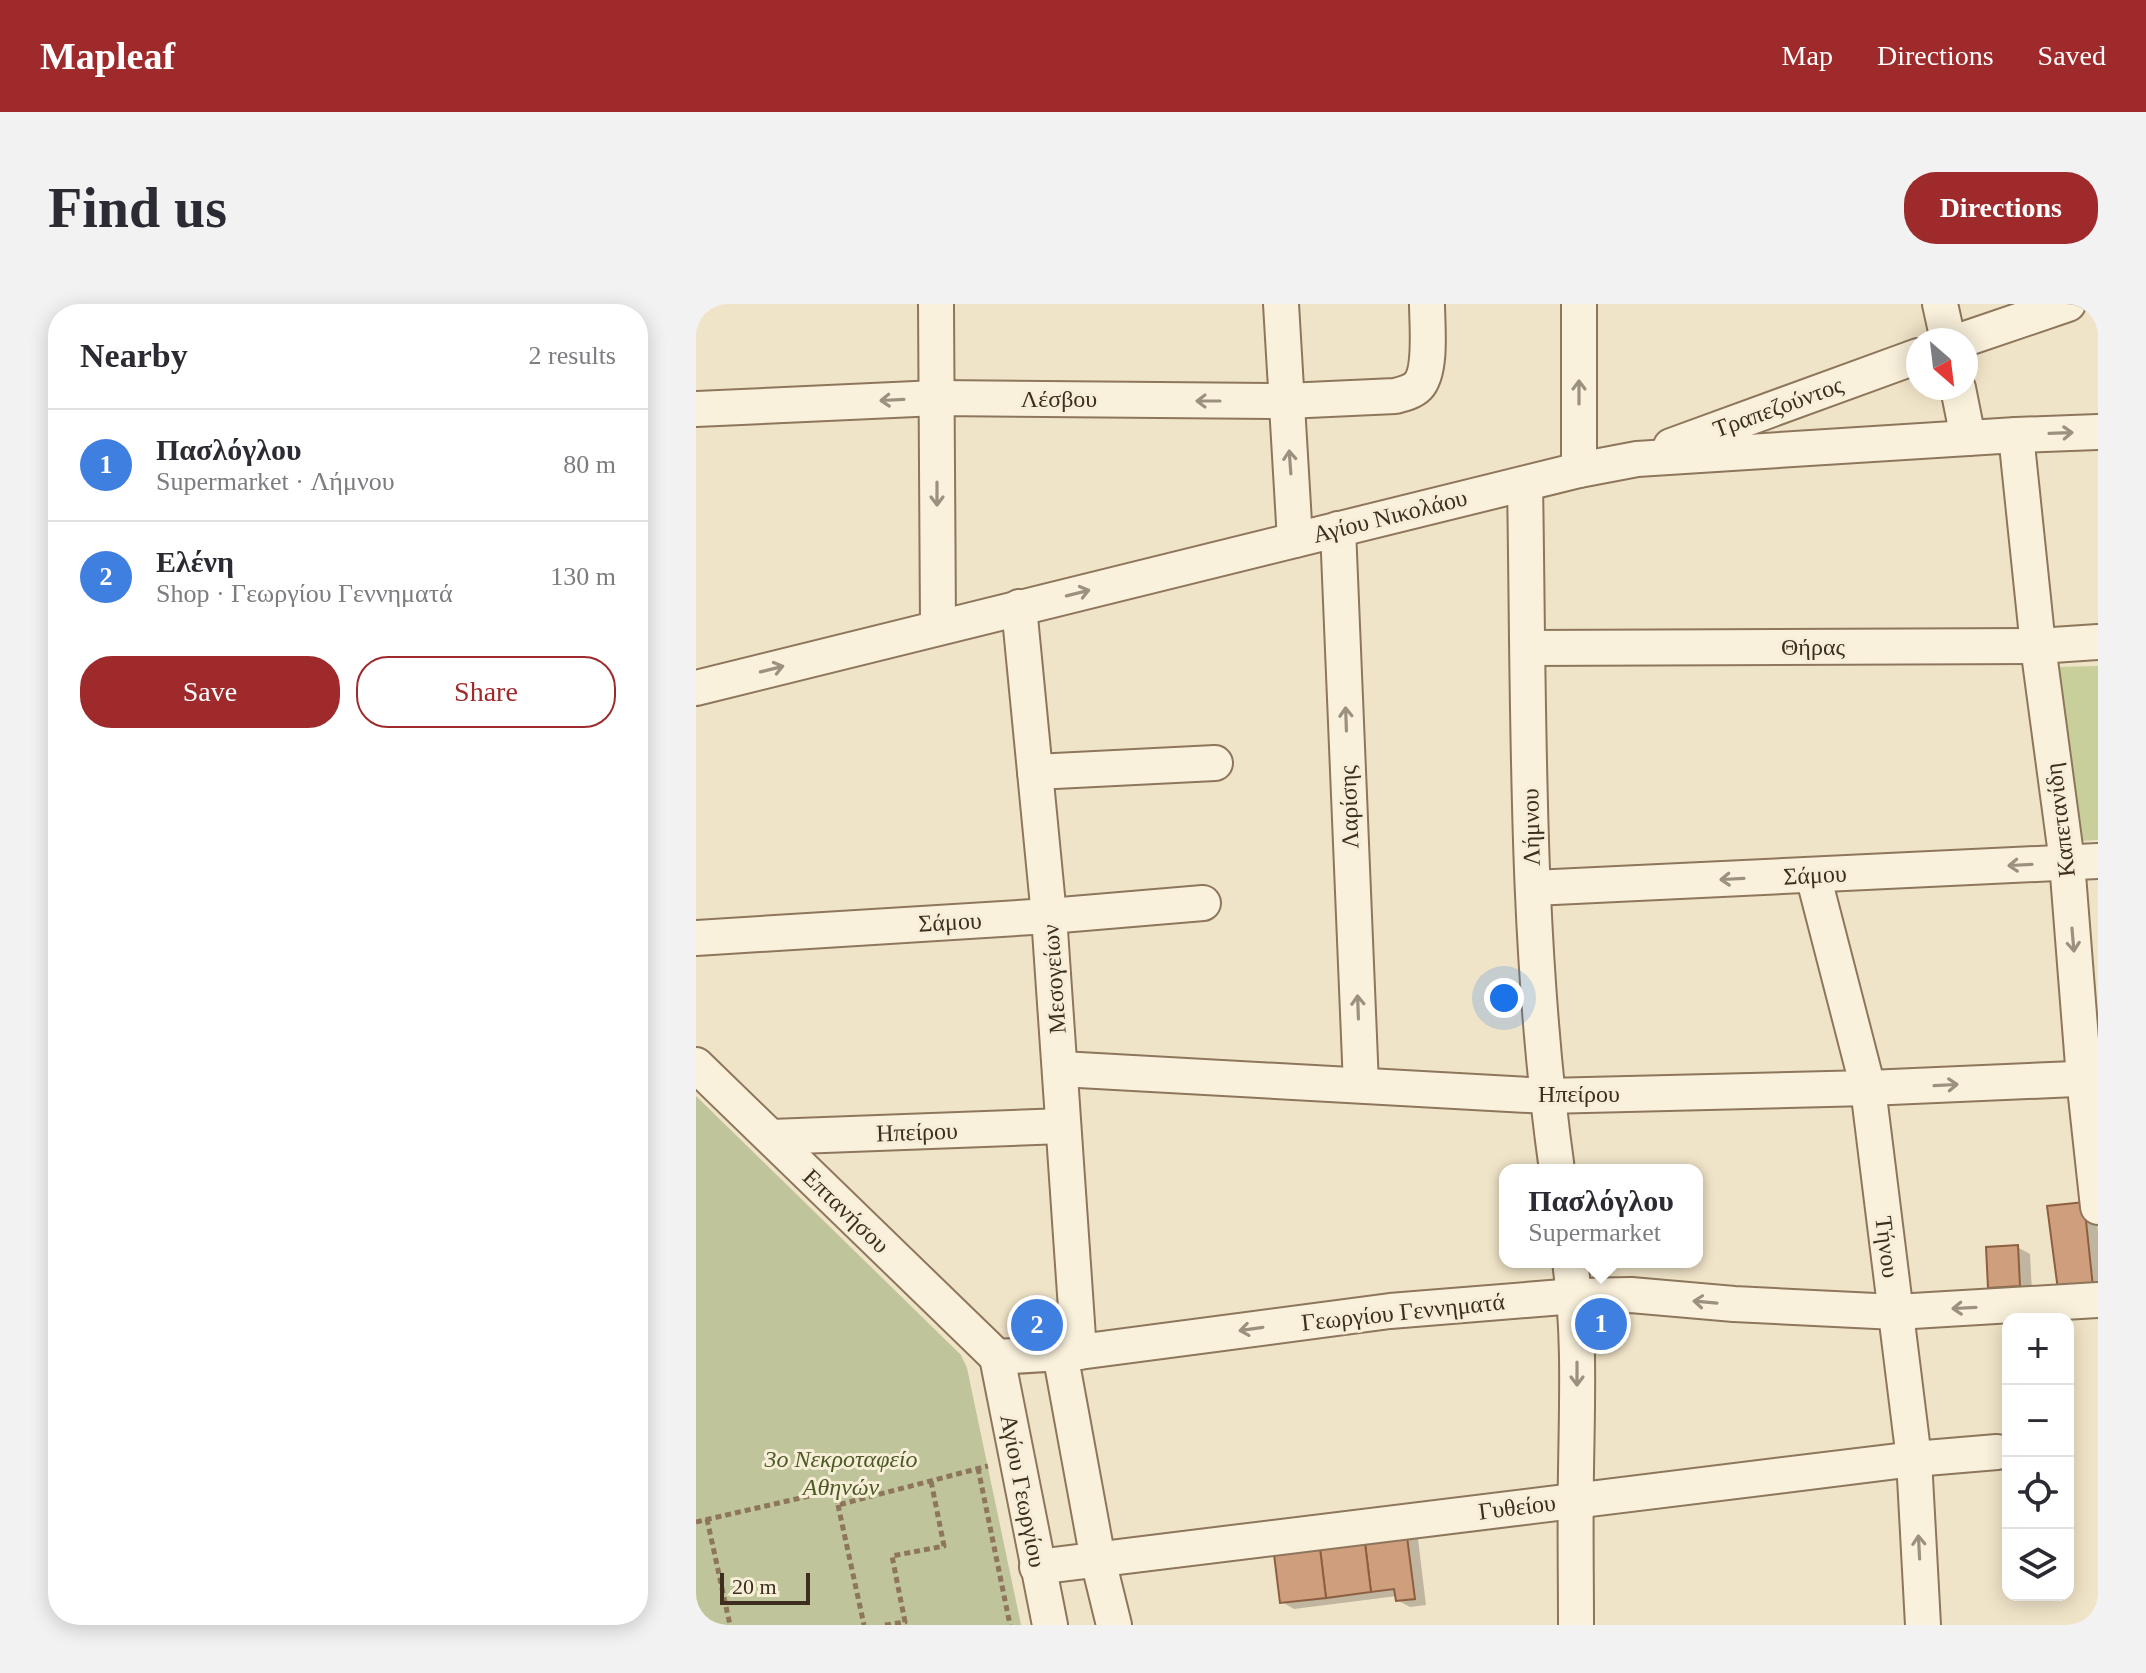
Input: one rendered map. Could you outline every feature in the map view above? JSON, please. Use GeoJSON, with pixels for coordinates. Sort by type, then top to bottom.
{"type":"FeatureCollection","features":[{"type":"Feature","properties":{"kind":"street"},"geometry":{"type":"LineString","coordinates":[[936,304],[938,627]]}},
{"type":"Feature","properties":{"kind":"street"},"geometry":{"type":"LineString","coordinates":[[1281,304],[1295,540]]}},
{"type":"Feature","properties":{"kind":"street","name":"Λέσβου"},"geometry":{"type":"LineString","coordinates":[[696,409],[937,398],[1286,401],[1395,396],[1420,384],[1425,372],[1427,304]]}},
{"type":"Feature","properties":{"kind":"street"},"geometry":{"type":"LineString","coordinates":[[1579,304],[1579,470]]}},
{"type":"Feature","properties":{"kind":"street"},"geometry":{"type":"LineString","coordinates":[[1940,304],[1945,328]]}},
{"type":"Feature","properties":{"kind":"street"},"geometry":{"type":"LineString","coordinates":[[1978,335],[2068,304]]}},
{"type":"Feature","properties":{"kind":"street","name":"Τραπεζούντος"},"geometry":{"type":"LineString","coordinates":[[1637,459],[1906,360]]}},
{"type":"Feature","properties":{"kind":"street"},"geometry":{"type":"LineString","coordinates":[[1960,400],[1968,438]]}},
{"type":"Feature","properties":{"kind":"street","name":"Αγίου Νικολάου"},"geometry":{"type":"LineString","coordinates":[[696,688],[1579,470],[1637,459],[2098,432]]}},
{"type":"Feature","properties":{"kind":"street","name":"Καπετανίδη"},"geometry":{"type":"LineString","coordinates":[[2016,435],[2038,646],[2082,862],[2098,1207]]}},
{"type":"Feature","properties":{"kind":"street","name":"Λήμνου"},"geometry":{"type":"LineString","coordinates":[[1525,484],[1533,888],[1546,1096],[1556,1164]]}},
{"type":"Feature","properties":{"kind":"street","name":"Λαρίσης"},"geometry":{"type":"LineString","coordinates":[[1338,529],[1361,1085]]}},
{"type":"Feature","properties":{"kind":"street","name":"Μεσογείων"},"geometry":{"type":"LineString","coordinates":[[1019,607],[1061,1069],[1070,1353],[1098,1560],[1114,1625]]}},
{"type":"Feature","properties":{"kind":"street","name":"Θήρας"},"geometry":{"type":"LineString","coordinates":[[1528,648],[2038,646],[2098,642]]}},
{"type":"Feature","properties":{"kind":"street"},"geometry":{"type":"LineString","coordinates":[[1035,772],[1215,763]]}},
{"type":"Feature","properties":{"kind":"street","name":"Σάμου"},"geometry":{"type":"LineString","coordinates":[[1533,888],[2082,862]]}},
{"type":"Feature","properties":{"kind":"street","name":"Τήνου"},"geometry":{"type":"LineString","coordinates":[[1813,875],[1868,1088],[1914,1459],[1923,1625]]}},
{"type":"Feature","properties":{"kind":"street","name":"Σάμου"},"geometry":{"type":"LineString","coordinates":[[696,938],[1203,903]]}},
{"type":"Feature","properties":{"kind":"street","name":"Επτανήσου"},"geometry":{"type":"LineString","coordinates":[[696,1065],[997,1357]]}},
{"type":"Feature","properties":{"kind":"street","name":"Ηπείρου"},"geometry":{"type":"LineString","coordinates":[[1061,1069],[1546,1096],[1868,1088],[2091,1078]]}},
{"type":"Feature","properties":{"kind":"street","name":"Ηπείρου"},"geometry":{"type":"LineString","coordinates":[[771,1137],[1063,1126]]}},
{"type":"Feature","properties":{"kind":"street"},"geometry":{"type":"LineString","coordinates":[[1571,1268],[1578,1370],[1576,1625]]}},
{"type":"Feature","properties":{"kind":"street","name":"Γεωργίου Γεννηματά"},"geometry":{"type":"LineString","coordinates":[[997,1357],[1070,1353],[1390,1311],[1575,1296],[1631,1295],[1748,1305],[1896,1312],[2098,1300]]}},
{"type":"Feature","properties":{"kind":"street","name":"Αγίου Γεωργίου"},"geometry":{"type":"LineString","coordinates":[[997,1357],[1050,1625]]}},
{"type":"Feature","properties":{"kind":"street","name":"Γυθείου"},"geometry":{"type":"LineString","coordinates":[[1037,1567],[1914,1459],[1997,1452]]}},
{"type":"Feature","properties":{"kind":"path"},"geometry":{"type":"LineString","coordinates":[[838,1505],[978,1468],[1010,1625]]}},
{"type":"Feature","properties":{"kind":"path"},"geometry":{"type":"LineString","coordinates":[[885,1625],[905,1622],[892,1556],[944,1546],[931,1481]]}},
{"type":"Feature","properties":{"kind":"path"},"geometry":{"type":"LineString","coordinates":[[696,1522],[835,1490],[864,1625]]}},
{"type":"Feature","properties":{"kind":"path"},"geometry":{"type":"LineString","coordinates":[[707,1519],[730,1625]]}},
{"type":"Feature","properties":{"kind":"green space"},"geometry":{"type":"Polygon","coordinates":[[[2098,666],[2098,840],[2079,841],[2056,667],[2098,666]]]}},
{"type":"Feature","properties":{"kind":"green space","name":"3ο Νεκροταφείο Αθηνών"},"geometry":{"type":"Polygon","coordinates":[[[696,1096],[961,1355],[967,1368],[1021,1625],[696,1625],[696,1096]]]}},
{"type":"Feature","properties":{"kind":"building"},"geometry":{"type":"Polygon","coordinates":[[[2084,1202],[2093,1287],[2058,1290],[2047,1206],[2084,1202]]]}},
{"type":"Feature","properties":{"kind":"building"},"geometry":{"type":"Polygon","coordinates":[[[2018,1245],[2020,1286],[1988,1288],[1986,1247],[2018,1245]]]}},
{"type":"Feature","properties":{"kind":"building"},"geometry":{"type":"Polygon","coordinates":[[[1406,1529],[1415,1599],[1396,1601],[1394,1589],[1371,1592],[1364,1535],[1406,1529]]]}},
{"type":"Feature","properties":{"kind":"building"},"geometry":{"type":"Polygon","coordinates":[[[1364,1535],[1371,1592],[1326,1598],[1319,1540],[1364,1535]]]}},
{"type":"Feature","properties":{"kind":"building"},"geometry":{"type":"Polygon","coordinates":[[[1319,1540],[1326,1598],[1280,1603],[1273,1546],[1319,1540]]]}},
{"type":"Feature","properties":{"kind":"place","name":"Πασλόγλου"},"geometry":{"type":"Point","coordinates":[1601,1324]}},
{"type":"Feature","properties":{"kind":"place","name":"Ελένη"},"geometry":{"type":"Point","coordinates":[1037,1325]}}]}
